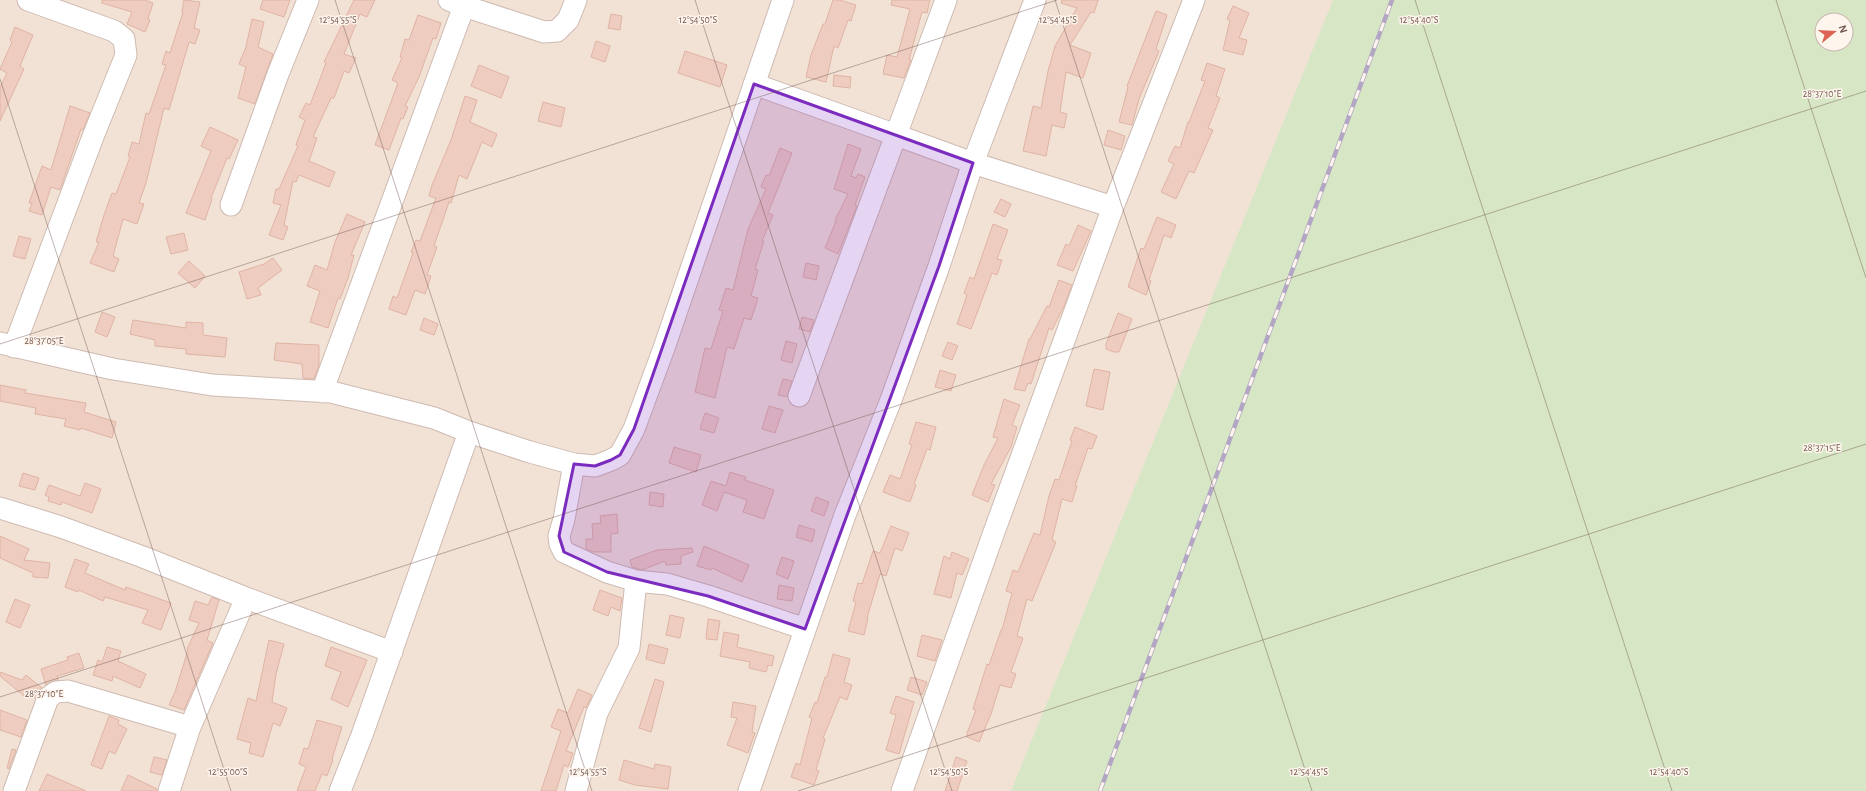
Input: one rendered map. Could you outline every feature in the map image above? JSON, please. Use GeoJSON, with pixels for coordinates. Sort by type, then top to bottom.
{"type":"FeatureCollection","features":[{"type":"Feature","properties":{"kind":"street"},"geometry":{"type":"LineString","coordinates":[[28,0],[114,31],[124,39],[126,55],[7,345],[113,369],[204,384],[331,392],[404,409],[434,418],[469,432],[530,452],[574,464],[595,466],[620,455],[634,430],[783,0]]}},
{"type":"Feature","properties":{"kind":"street"},"geometry":{"type":"LineString","coordinates":[[231,204],[278,74],[308,0]]}},
{"type":"Feature","properties":{"kind":"street"},"geometry":{"type":"LineString","coordinates":[[322,392],[457,3],[544,32],[557,31],[568,20],[576,0]]}},
{"type":"Feature","properties":{"kind":"street"},"geometry":{"type":"LineString","coordinates":[[799,396],[946,0]]}},
{"type":"Feature","properties":{"kind":"street"},"geometry":{"type":"LineString","coordinates":[[749,791],[845,515],[891,400],[939,266],[973,162],[1035,0]]}},
{"type":"Feature","properties":{"kind":"street"},"geometry":{"type":"LineString","coordinates":[[902,791],[1113,207],[1194,0]]}},
{"type":"Feature","properties":{"kind":"street"},"geometry":{"type":"LineString","coordinates":[[754,84],[973,162],[1113,207]]}},
{"type":"Feature","properties":{"kind":"street"},"geometry":{"type":"LineString","coordinates":[[340,791],[392,652],[469,432]]}},
{"type":"Feature","properties":{"kind":"street"},"geometry":{"type":"LineString","coordinates":[[574,464],[564,519],[559,536],[560,544],[564,552],[606,572],[636,581],[667,584],[708,596],[805,629]]}},
{"type":"Feature","properties":{"kind":"street"},"geometry":{"type":"LineString","coordinates":[[0,508],[61,527],[136,554],[246,598],[392,652]]}},
{"type":"Feature","properties":{"kind":"street"},"geometry":{"type":"LineString","coordinates":[[576,791],[597,713],[628,648],[636,581]]}},
{"type":"Feature","properties":{"kind":"street"},"geometry":{"type":"LineString","coordinates":[[169,791],[190,728],[246,598]]}},
{"type":"Feature","properties":{"kind":"street"},"geometry":{"type":"LineString","coordinates":[[14,791],[48,698],[56,692],[68,691],[190,728]]}},
{"type":"Feature","properties":{"kind":"highlighted area"},"geometry":{"type":"Polygon","coordinates":[[[754,84],[973,163],[939,266],[805,629],[708,596],[607,572],[564,552],[559,536],[574,464],[595,466],[620,455],[634,429],[754,84]]]}},
{"type":"Feature","properties":{"kind":"shaded area"},"geometry":{"type":"Polygon","coordinates":[[[0,0],[1351,0],[1064,791],[0,791],[0,0]]]}},
{"type":"Feature","properties":{"kind":"green space"},"geometry":{"type":"Polygon","coordinates":[[[1333,0],[1866,0],[1866,791],[1011,791],[1333,0]]]}},
{"type":"Feature","properties":{"kind":"building"},"geometry":{"type":"Polygon","coordinates":[[[102,0],[145,0],[153,3],[148,19],[150,20],[145,32],[127,24],[132,12],[102,3],[102,0]]]}},
{"type":"Feature","properties":{"kind":"building"},"geometry":{"type":"Polygon","coordinates":[[[184,0],[200,2],[194,28],[200,30],[195,44],[189,42],[169,110],[164,108],[146,183],[139,203],[144,204],[137,224],[123,219],[113,256],[119,259],[114,272],[90,263],[99,242],[96,242],[112,193],[116,194],[130,157],[128,156],[132,142],[139,144],[146,113],[149,114],[166,65],[162,64],[166,51],[170,53],[183,12],[184,0]]]}},
{"type":"Feature","properties":{"kind":"building"},"geometry":{"type":"Polygon","coordinates":[[[263,0],[290,0],[284,17],[260,9],[263,0]]]}},
{"type":"Feature","properties":{"kind":"building"},"geometry":{"type":"Polygon","coordinates":[[[354,0],[375,0],[367,17],[360,14],[344,54],[356,58],[349,73],[344,71],[334,98],[331,98],[313,137],[317,138],[309,161],[335,172],[329,187],[299,175],[296,182],[293,181],[284,225],[288,227],[283,240],[269,235],[281,205],[273,203],[276,189],[279,189],[298,146],[296,145],[305,120],[299,117],[306,103],[310,105],[326,63],[324,62],[354,0]]]}},
{"type":"Feature","properties":{"kind":"building"},"geometry":{"type":"Polygon","coordinates":[[[833,0],[840,0],[856,5],[851,21],[848,20],[838,48],[834,46],[826,82],[806,77],[811,55],[823,24],[825,24],[833,0]]]}},
{"type":"Feature","properties":{"kind":"building"},"geometry":{"type":"Polygon","coordinates":[[[892,0],[930,0],[927,13],[922,12],[909,60],[911,60],[904,78],[883,74],[887,55],[897,57],[910,9],[891,5],[892,0]]]}},
{"type":"Feature","properties":{"kind":"building"},"geometry":{"type":"Polygon","coordinates":[[[1062,0],[1098,0],[1094,13],[1091,12],[1070,45],[1091,53],[1083,78],[1066,72],[1060,112],[1067,114],[1064,128],[1052,125],[1046,156],[1023,151],[1033,106],[1041,108],[1048,71],[1055,46],[1077,8],[1061,3],[1062,0]]]}},
{"type":"Feature","properties":{"kind":"building"},"geometry":{"type":"Polygon","coordinates":[[[1233,6],[1249,13],[1239,38],[1247,40],[1243,55],[1223,50],[1230,20],[1227,19],[1233,6]]]}},
{"type":"Feature","properties":{"kind":"building"},"geometry":{"type":"Polygon","coordinates":[[[1156,11],[1167,15],[1156,49],[1159,51],[1139,99],[1132,125],[1119,122],[1127,86],[1156,11]]]}},
{"type":"Feature","properties":{"kind":"building"},"geometry":{"type":"Polygon","coordinates":[[[611,14],[622,16],[620,30],[608,28],[611,14]]]}},
{"type":"Feature","properties":{"kind":"building"},"geometry":{"type":"Polygon","coordinates":[[[418,15],[441,23],[436,39],[433,38],[419,77],[405,106],[408,107],[403,119],[401,118],[389,150],[375,145],[398,83],[392,80],[402,58],[400,57],[405,39],[409,40],[418,15]]]}},
{"type":"Feature","properties":{"kind":"building"},"geometry":{"type":"Polygon","coordinates":[[[252,19],[264,22],[258,47],[273,54],[255,104],[238,98],[246,67],[239,64],[246,47],[252,19]]]}},
{"type":"Feature","properties":{"kind":"building"},"geometry":{"type":"Polygon","coordinates":[[[15,27],[33,35],[20,66],[24,69],[0,121],[0,87],[7,73],[0,69],[12,42],[10,40],[15,27]]]}},
{"type":"Feature","properties":{"kind":"building"},"geometry":{"type":"Polygon","coordinates":[[[596,41],[610,46],[605,62],[591,57],[596,41]]]}},
{"type":"Feature","properties":{"kind":"building"},"geometry":{"type":"Polygon","coordinates":[[[685,51],[727,65],[720,87],[678,73],[685,51]]]}},
{"type":"Feature","properties":{"kind":"building"},"geometry":{"type":"Polygon","coordinates":[[[1207,63],[1225,69],[1216,96],[1220,98],[1208,128],[1213,130],[1194,173],[1189,171],[1176,199],[1161,192],[1174,164],[1168,161],[1175,146],[1180,148],[1188,122],[1205,81],[1201,80],[1207,63]]]}},
{"type":"Feature","properties":{"kind":"building"},"geometry":{"type":"Polygon","coordinates":[[[479,65],[509,77],[501,98],[471,86],[479,65]]]}},
{"type":"Feature","properties":{"kind":"building"},"geometry":{"type":"Polygon","coordinates":[[[834,75],[851,77],[850,88],[833,86],[834,75]]]}},
{"type":"Feature","properties":{"kind":"building"},"geometry":{"type":"Polygon","coordinates":[[[465,96],[477,100],[470,122],[497,134],[492,147],[482,142],[467,179],[459,175],[451,203],[449,202],[434,246],[437,247],[427,275],[431,276],[425,294],[415,290],[406,315],[389,309],[393,296],[397,298],[413,253],[411,252],[416,240],[420,241],[436,198],[429,196],[432,185],[451,140],[465,96]]]}},
{"type":"Feature","properties":{"kind":"building"},"geometry":{"type":"Polygon","coordinates":[[[543,102],[565,108],[561,127],[538,121],[543,102]]]}},
{"type":"Feature","properties":{"kind":"building"},"geometry":{"type":"Polygon","coordinates":[[[70,106],[90,113],[83,130],[81,129],[60,190],[51,187],[42,215],[29,211],[32,203],[29,203],[42,166],[51,170],[70,106]]]}},
{"type":"Feature","properties":{"kind":"building"},"geometry":{"type":"Polygon","coordinates":[[[210,127],[238,140],[229,159],[227,158],[211,198],[212,199],[205,220],[186,213],[211,151],[201,146],[210,127]]]}},
{"type":"Feature","properties":{"kind":"building"},"geometry":{"type":"Polygon","coordinates":[[[1108,130],[1125,136],[1121,150],[1104,145],[1108,130]]]}},
{"type":"Feature","properties":{"kind":"building"},"geometry":{"type":"Polygon","coordinates":[[[848,144],[861,149],[851,176],[856,178],[858,174],[865,177],[855,205],[857,206],[838,254],[825,248],[836,221],[835,220],[848,194],[834,189],[848,144]]]}},
{"type":"Feature","properties":{"kind":"building"},"geometry":{"type":"Polygon","coordinates":[[[780,148],[792,153],[768,213],[773,215],[762,241],[764,241],[755,269],[758,270],[751,296],[758,298],[751,320],[744,318],[734,349],[727,347],[715,398],[695,392],[705,348],[711,349],[723,311],[719,310],[726,288],[733,290],[748,229],[766,189],[761,187],[766,175],[769,176],[780,148]]]}},
{"type":"Feature","properties":{"kind":"building"},"geometry":{"type":"Polygon","coordinates":[[[1001,199],[1011,204],[1005,217],[994,212],[1001,199]]]}},
{"type":"Feature","properties":{"kind":"building"},"geometry":{"type":"Polygon","coordinates":[[[347,214],[365,222],[351,255],[354,255],[348,278],[340,299],[338,298],[328,328],[310,322],[320,291],[307,286],[315,265],[327,270],[335,242],[347,214]]]}},
{"type":"Feature","properties":{"kind":"building"},"geometry":{"type":"Polygon","coordinates":[[[1157,217],[1176,225],[1171,238],[1164,235],[1149,280],[1151,281],[1146,295],[1128,287],[1141,248],[1144,249],[1157,217]]]}},
{"type":"Feature","properties":{"kind":"building"},"geometry":{"type":"Polygon","coordinates":[[[993,224],[1008,230],[997,259],[1002,260],[997,275],[992,273],[971,329],[957,324],[967,295],[964,293],[970,277],[974,279],[993,224]]]}},
{"type":"Feature","properties":{"kind":"building"},"geometry":{"type":"Polygon","coordinates":[[[1078,225],[1091,231],[1073,271],[1057,265],[1066,244],[1069,246],[1078,225]]]}},
{"type":"Feature","properties":{"kind":"building"},"geometry":{"type":"Polygon","coordinates":[[[184,233],[188,250],[171,254],[166,237],[184,233]]]}},
{"type":"Feature","properties":{"kind":"building"},"geometry":{"type":"Polygon","coordinates":[[[19,236],[31,239],[25,259],[13,256],[19,236]]]}},
{"type":"Feature","properties":{"kind":"building"},"geometry":{"type":"Polygon","coordinates":[[[273,258],[282,270],[258,288],[261,295],[247,299],[239,272],[264,264],[273,258]]]}},
{"type":"Feature","properties":{"kind":"building"},"geometry":{"type":"Polygon","coordinates":[[[189,261],[205,276],[195,288],[178,273],[189,261]]]}},
{"type":"Feature","properties":{"kind":"building"},"geometry":{"type":"Polygon","coordinates":[[[806,263],[819,266],[816,280],[803,277],[806,263]]]}},
{"type":"Feature","properties":{"kind":"building"},"geometry":{"type":"Polygon","coordinates":[[[1059,280],[1072,285],[1065,304],[1052,330],[1049,328],[1031,384],[1028,383],[1025,391],[1014,389],[1029,339],[1047,306],[1049,307],[1059,280]]]}},
{"type":"Feature","properties":{"kind":"building"},"geometry":{"type":"Polygon","coordinates":[[[102,312],[115,317],[107,337],[95,332],[102,312]]]}},
{"type":"Feature","properties":{"kind":"building"},"geometry":{"type":"Polygon","coordinates":[[[1118,313],[1132,319],[1119,352],[1114,352],[1106,349],[1106,344],[1118,313]]]}},
{"type":"Feature","properties":{"kind":"building"},"geometry":{"type":"Polygon","coordinates":[[[802,317],[814,320],[810,332],[799,329],[802,317]]]}},
{"type":"Feature","properties":{"kind":"building"},"geometry":{"type":"Polygon","coordinates":[[[424,318],[438,324],[434,335],[420,330],[424,318]]]}},
{"type":"Feature","properties":{"kind":"building"},"geometry":{"type":"Polygon","coordinates":[[[133,320],[186,328],[186,322],[203,323],[203,335],[227,338],[225,357],[186,354],[186,349],[155,346],[155,340],[130,334],[133,320]]]}},
{"type":"Feature","properties":{"kind":"building"},"geometry":{"type":"Polygon","coordinates":[[[786,341],[797,344],[792,363],[781,360],[786,341]]]}},
{"type":"Feature","properties":{"kind":"building"},"geometry":{"type":"Polygon","coordinates":[[[948,342],[958,346],[952,360],[942,356],[948,342]]]}},
{"type":"Feature","properties":{"kind":"building"},"geometry":{"type":"Polygon","coordinates":[[[276,343],[319,345],[319,365],[314,379],[303,378],[302,364],[274,360],[276,343]]]}},
{"type":"Feature","properties":{"kind":"building"},"geometry":{"type":"Polygon","coordinates":[[[1094,369],[1110,372],[1103,410],[1086,406],[1094,369]]]}},
{"type":"Feature","properties":{"kind":"building"},"geometry":{"type":"Polygon","coordinates":[[[940,370],[956,375],[951,391],[935,387],[940,370]]]}},
{"type":"Feature","properties":{"kind":"building"},"geometry":{"type":"Polygon","coordinates":[[[783,379],[792,381],[787,397],[778,395],[783,379]]]}},
{"type":"Feature","properties":{"kind":"building"},"geometry":{"type":"Polygon","coordinates":[[[0,385],[26,390],[25,393],[86,403],[84,412],[116,422],[112,438],[81,428],[80,430],[64,426],[66,419],[35,414],[36,408],[0,401],[0,385]]]}},
{"type":"Feature","properties":{"kind":"building"},"geometry":{"type":"Polygon","coordinates":[[[1004,399],[1020,405],[1012,425],[1017,427],[1011,447],[991,484],[995,485],[988,502],[972,495],[984,465],[998,438],[993,437],[1004,399]]]}},
{"type":"Feature","properties":{"kind":"building"},"geometry":{"type":"Polygon","coordinates":[[[769,406],[783,410],[775,433],[762,429],[769,406]]]}},
{"type":"Feature","properties":{"kind":"building"},"geometry":{"type":"Polygon","coordinates":[[[705,413],[719,418],[714,433],[700,429],[705,413]]]}},
{"type":"Feature","properties":{"kind":"building"},"geometry":{"type":"Polygon","coordinates":[[[916,422],[936,427],[930,450],[927,449],[914,484],[916,485],[910,502],[883,492],[890,475],[900,479],[912,445],[909,444],[916,422]]]}},
{"type":"Feature","properties":{"kind":"building"},"geometry":{"type":"Polygon","coordinates":[[[1075,427],[1097,436],[1092,449],[1088,448],[1075,486],[1077,486],[1072,502],[1062,499],[1052,540],[1056,542],[1032,601],[1027,599],[1017,636],[1023,638],[1011,672],[1016,674],[1011,688],[1000,685],[991,714],[979,742],[967,737],[967,733],[976,710],[973,709],[987,664],[989,665],[1002,630],[1012,593],[1006,591],[1013,570],[1018,572],[1034,533],[1040,535],[1049,496],[1055,479],[1059,480],[1075,427]]]}},
{"type":"Feature","properties":{"kind":"building"},"geometry":{"type":"Polygon","coordinates":[[[674,447],[701,455],[696,472],[669,463],[674,447]]]}},
{"type":"Feature","properties":{"kind":"building"},"geometry":{"type":"Polygon","coordinates":[[[730,472],[746,477],[745,480],[774,490],[764,519],[743,512],[747,500],[724,492],[717,511],[702,505],[711,481],[726,486],[730,472]]]}},
{"type":"Feature","properties":{"kind":"building"},"geometry":{"type":"Polygon","coordinates":[[[23,473],[39,478],[35,490],[19,486],[23,473]]]}},
{"type":"Feature","properties":{"kind":"building"},"geometry":{"type":"Polygon","coordinates":[[[85,483],[101,489],[92,513],[62,502],[61,505],[48,501],[49,497],[45,495],[49,485],[80,496],[85,483]]]}},
{"type":"Feature","properties":{"kind":"building"},"geometry":{"type":"Polygon","coordinates":[[[650,492],[664,494],[663,507],[649,505],[650,492]]]}},
{"type":"Feature","properties":{"kind":"building"},"geometry":{"type":"Polygon","coordinates":[[[816,497],[829,502],[824,516],[811,511],[816,497]]]}},
{"type":"Feature","properties":{"kind":"building"},"geometry":{"type":"Polygon","coordinates":[[[617,514],[618,533],[611,534],[611,552],[593,552],[586,549],[586,539],[593,539],[592,524],[601,523],[600,516],[617,514]]]}},
{"type":"Feature","properties":{"kind":"building"},"geometry":{"type":"Polygon","coordinates":[[[799,525],[815,530],[812,542],[796,537],[799,525]]]}},
{"type":"Feature","properties":{"kind":"building"},"geometry":{"type":"Polygon","coordinates":[[[891,526],[909,533],[902,551],[895,548],[886,576],[880,574],[867,618],[864,635],[848,631],[856,602],[853,601],[858,583],[862,584],[873,551],[880,553],[891,526]]]}},
{"type":"Feature","properties":{"kind":"building"},"geometry":{"type":"Polygon","coordinates":[[[0,536],[29,549],[24,560],[50,563],[48,578],[33,577],[33,573],[0,558],[0,536]]]}},
{"type":"Feature","properties":{"kind":"building"},"geometry":{"type":"Polygon","coordinates":[[[704,546],[749,565],[742,582],[712,568],[711,570],[697,566],[704,546]]]}},
{"type":"Feature","properties":{"kind":"building"},"geometry":{"type":"Polygon","coordinates":[[[692,548],[693,552],[681,556],[681,564],[666,565],[665,561],[642,570],[632,567],[630,560],[657,550],[692,548]]]}},
{"type":"Feature","properties":{"kind":"building"},"geometry":{"type":"Polygon","coordinates":[[[952,552],[969,559],[962,575],[957,573],[951,598],[934,594],[944,556],[950,559],[952,552]]]}},
{"type":"Feature","properties":{"kind":"building"},"geometry":{"type":"Polygon","coordinates":[[[782,557],[794,561],[788,579],[776,574],[782,557]]]}},
{"type":"Feature","properties":{"kind":"building"},"geometry":{"type":"Polygon","coordinates":[[[75,559],[89,564],[85,573],[125,590],[126,587],[171,603],[161,630],[142,623],[148,610],[105,597],[103,601],[79,590],[78,592],[65,587],[75,559]]]}},
{"type":"Feature","properties":{"kind":"building"},"geometry":{"type":"Polygon","coordinates":[[[779,585],[794,588],[792,601],[777,599],[779,585]]]}},
{"type":"Feature","properties":{"kind":"building"},"geometry":{"type":"Polygon","coordinates":[[[600,590],[622,598],[620,611],[611,607],[608,616],[593,610],[600,590]]]}},
{"type":"Feature","properties":{"kind":"building"},"geometry":{"type":"Polygon","coordinates":[[[212,597],[219,600],[207,640],[213,643],[184,710],[169,705],[175,692],[188,650],[187,649],[199,623],[189,620],[195,601],[208,605],[212,597]]]}},
{"type":"Feature","properties":{"kind":"building"},"geometry":{"type":"Polygon","coordinates":[[[15,599],[30,605],[20,628],[6,622],[15,599]]]}},
{"type":"Feature","properties":{"kind":"building"},"geometry":{"type":"Polygon","coordinates":[[[670,615],[684,618],[680,638],[666,635],[670,615]]]}},
{"type":"Feature","properties":{"kind":"building"},"geometry":{"type":"Polygon","coordinates":[[[708,619],[720,621],[717,640],[706,639],[708,619]]]}},
{"type":"Feature","properties":{"kind":"building"},"geometry":{"type":"Polygon","coordinates":[[[724,632],[739,635],[737,647],[774,656],[772,666],[768,665],[766,672],[749,668],[750,662],[720,656],[724,632]]]}},
{"type":"Feature","properties":{"kind":"building"},"geometry":{"type":"Polygon","coordinates":[[[922,635],[942,640],[935,661],[917,656],[922,635]]]}},
{"type":"Feature","properties":{"kind":"building"},"geometry":{"type":"Polygon","coordinates":[[[269,640],[284,644],[276,674],[272,702],[287,708],[280,726],[273,723],[263,757],[249,753],[251,743],[237,739],[248,698],[256,701],[269,640]]]}},
{"type":"Feature","properties":{"kind":"building"},"geometry":{"type":"Polygon","coordinates":[[[649,644],[668,649],[664,664],[646,659],[649,644]]]}},
{"type":"Feature","properties":{"kind":"building"},"geometry":{"type":"Polygon","coordinates":[[[107,647],[121,651],[118,661],[146,674],[140,688],[113,676],[112,681],[93,675],[98,660],[102,662],[107,647]]]}},
{"type":"Feature","properties":{"kind":"building"},"geometry":{"type":"Polygon","coordinates":[[[331,647],[367,660],[348,707],[331,699],[341,672],[325,666],[331,647]]]}},
{"type":"Feature","properties":{"kind":"building"},"geometry":{"type":"Polygon","coordinates":[[[79,653],[84,668],[57,676],[58,680],[46,685],[41,669],[68,660],[67,657],[79,653]]]}},
{"type":"Feature","properties":{"kind":"building"},"geometry":{"type":"Polygon","coordinates":[[[833,654],[850,659],[844,682],[852,685],[847,700],[840,697],[823,738],[825,739],[816,770],[819,771],[814,785],[791,777],[796,763],[800,765],[812,718],[809,717],[815,702],[817,703],[825,677],[827,677],[833,654]]]}},
{"type":"Feature","properties":{"kind":"building"},"geometry":{"type":"Polygon","coordinates":[[[0,672],[22,680],[26,675],[42,688],[35,698],[27,692],[24,696],[0,676],[0,672]]]}},
{"type":"Feature","properties":{"kind":"building"},"geometry":{"type":"Polygon","coordinates":[[[911,677],[927,682],[922,695],[907,690],[911,677]]]}},
{"type":"Feature","properties":{"kind":"building"},"geometry":{"type":"Polygon","coordinates":[[[655,679],[664,682],[651,732],[639,728],[655,679]]]}},
{"type":"Feature","properties":{"kind":"building"},"geometry":{"type":"Polygon","coordinates":[[[578,689],[592,695],[586,708],[584,707],[566,751],[573,753],[568,767],[564,765],[556,791],[541,791],[561,731],[551,727],[558,709],[568,713],[578,689]]]}},
{"type":"Feature","properties":{"kind":"building"},"geometry":{"type":"Polygon","coordinates":[[[896,696],[914,702],[899,754],[886,750],[896,715],[890,713],[896,696]]]}},
{"type":"Feature","properties":{"kind":"building"},"geometry":{"type":"Polygon","coordinates":[[[733,702],[756,706],[752,732],[755,733],[748,753],[727,745],[737,718],[731,717],[733,702]]]}},
{"type":"Feature","properties":{"kind":"building"},"geometry":{"type":"Polygon","coordinates":[[[0,710],[27,720],[21,737],[0,730],[0,710]]]}},
{"type":"Feature","properties":{"kind":"building"},"geometry":{"type":"Polygon","coordinates":[[[109,716],[119,720],[118,724],[127,729],[115,754],[109,751],[102,769],[91,765],[109,716]]]}},
{"type":"Feature","properties":{"kind":"building"},"geometry":{"type":"Polygon","coordinates":[[[317,720],[342,727],[332,759],[333,760],[327,776],[322,774],[315,791],[297,791],[306,767],[299,764],[304,748],[308,749],[317,720]]]}},
{"type":"Feature","properties":{"kind":"building"},"geometry":{"type":"Polygon","coordinates":[[[12,749],[16,750],[9,769],[7,768],[12,749]]]}},
{"type":"Feature","properties":{"kind":"building"},"geometry":{"type":"Polygon","coordinates":[[[154,757],[167,760],[162,775],[150,772],[154,757]]]}},
{"type":"Feature","properties":{"kind":"building"},"geometry":{"type":"Polygon","coordinates":[[[956,757],[967,761],[957,791],[945,791],[956,757]]]}},
{"type":"Feature","properties":{"kind":"building"},"geometry":{"type":"Polygon","coordinates":[[[624,760],[654,769],[655,764],[671,767],[668,789],[635,785],[619,780],[624,760]]]}},
{"type":"Feature","properties":{"kind":"building"},"geometry":{"type":"Polygon","coordinates":[[[47,774],[86,791],[39,791],[47,774]]]}},
{"type":"Feature","properties":{"kind":"building"},"geometry":{"type":"Polygon","coordinates":[[[128,775],[157,789],[157,791],[121,791],[128,775]]]}},
{"type":"Feature","properties":{"kind":"railway"},"geometry":{"type":"LineString","coordinates":[[1100,791],[1392,0]]}}]}
